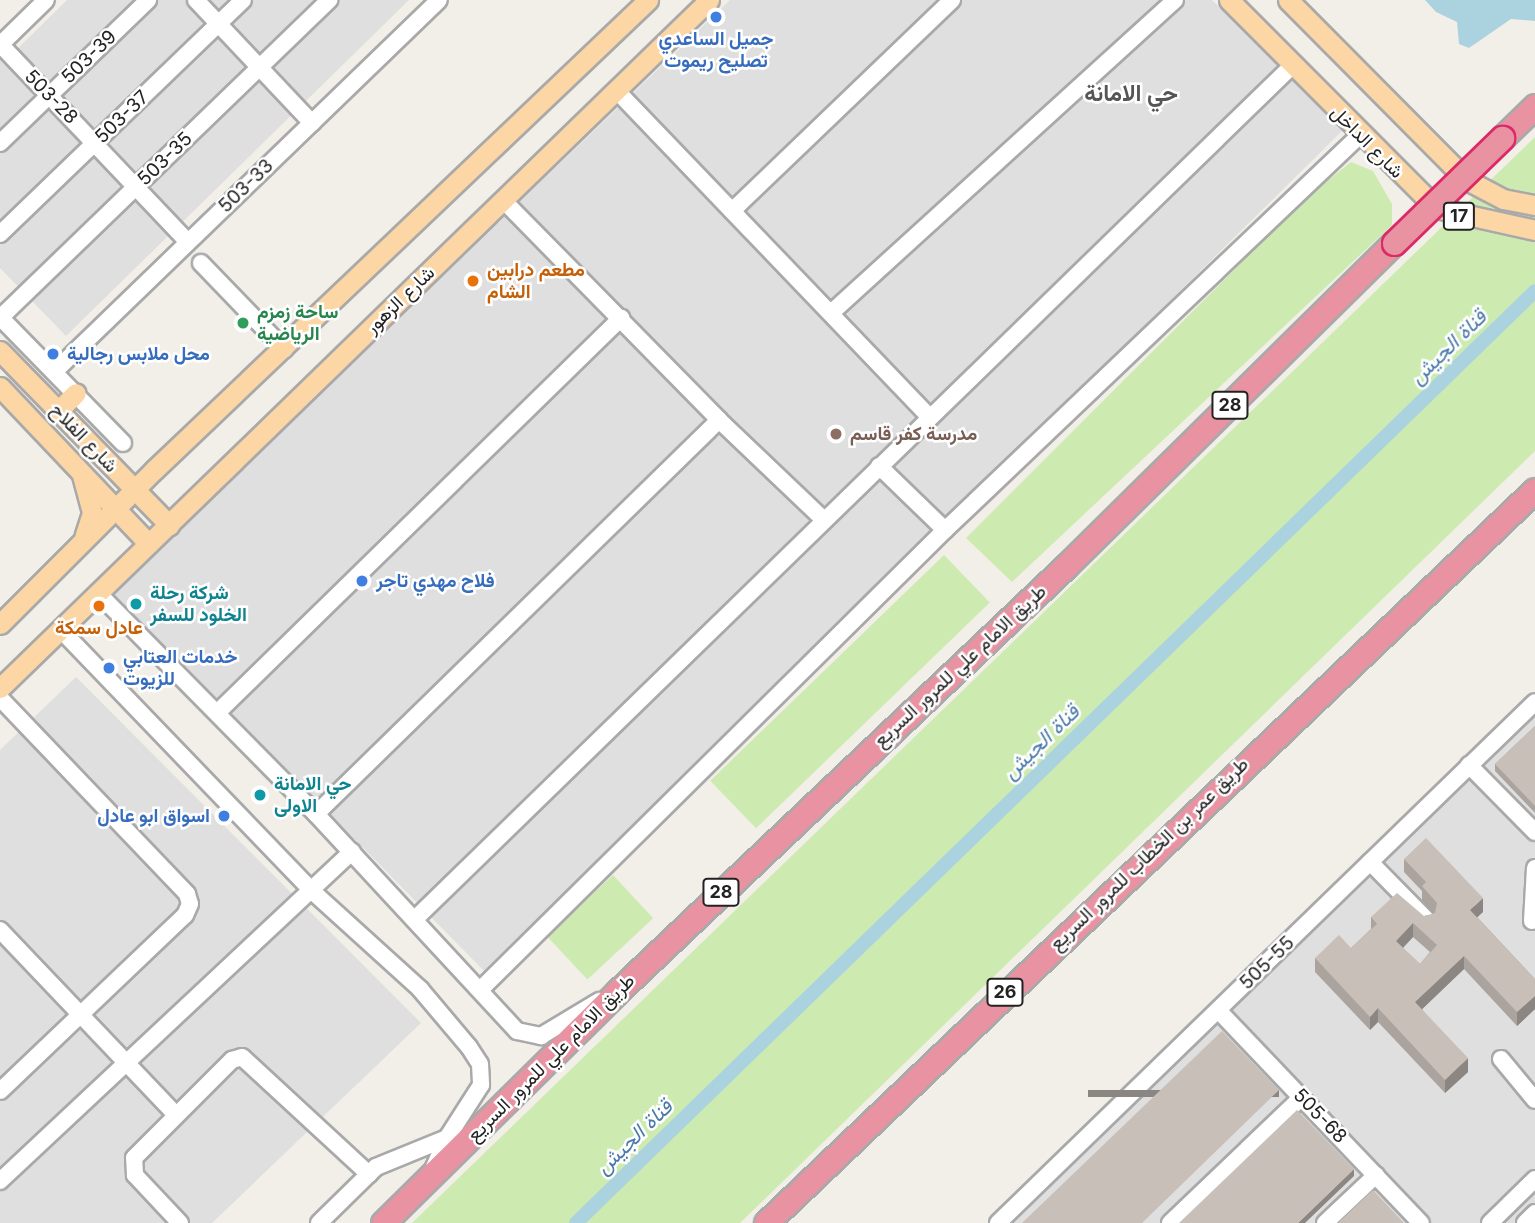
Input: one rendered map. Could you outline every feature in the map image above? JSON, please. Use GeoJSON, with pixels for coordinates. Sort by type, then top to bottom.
{"type":"FeatureCollection","features":[{"type":"Feature","properties":{"kind":"highway","name":"طريق الامام علي للمرور السريع"},"geometry":{"type":"LineString","coordinates":[[383,1223],[617,992],[1065,567],[1535,106]]}},
{"type":"Feature","properties":{"kind":"highway","name":"طريق عمر بن الخطاب للمرور السريع"},"geometry":{"type":"LineString","coordinates":[[766,1223],[1245,762],[1535,490]]}},
{"type":"Feature","properties":{"kind":"main road"},"geometry":{"type":"LineString","coordinates":[[0,624],[154,470],[648,0]]}},
{"type":"Feature","properties":{"kind":"main road","name":"شارع الزهور"},"geometry":{"type":"LineString","coordinates":[[0,688],[709,0]]}},
{"type":"Feature","properties":{"kind":"main road","name":"شارع الداخل"},"geometry":{"type":"LineString","coordinates":[[1229,0],[1360,135],[1436,208],[1535,230]]}},
{"type":"Feature","properties":{"kind":"main road","name":"17"},"geometry":{"type":"LineString","coordinates":[[1288,0],[1428,143],[1484,192],[1535,205]]}},
{"type":"Feature","properties":{"kind":"main road","name":"شارع الفلاح"},"geometry":{"type":"LineString","coordinates":[[0,351],[169,525]]}},
{"type":"Feature","properties":{"kind":"main road"},"geometry":{"type":"LineString","coordinates":[[58,411],[76,393]]}},
{"type":"Feature","properties":{"kind":"main road","name":"شارع الفلاح"},"geometry":{"type":"LineString","coordinates":[[3,397],[81,471],[149,544]]}},
{"type":"Feature","properties":{"kind":"main road"},"geometry":{"type":"LineString","coordinates":[[105,460],[154,470]]}},
{"type":"Feature","properties":{"kind":"main road"},"geometry":{"type":"LineString","coordinates":[[81,471],[92,513],[82,543]]}},
{"type":"Feature","properties":{"kind":"street"},"geometry":{"type":"LineString","coordinates":[[0,44],[46,0]]}},
{"type":"Feature","properties":{"kind":"street","name":"503-39"},"geometry":{"type":"LineString","coordinates":[[0,143],[148,0]]}},
{"type":"Feature","properties":{"kind":"street"},"geometry":{"type":"LineString","coordinates":[[196,0],[312,123]]}},
{"type":"Feature","properties":{"kind":"street","name":"503-37"},"geometry":{"type":"LineString","coordinates":[[0,234],[243,0]]}},
{"type":"Feature","properties":{"kind":"street","name":"503-35"},"geometry":{"type":"LineString","coordinates":[[0,317],[329,0]]}},
{"type":"Feature","properties":{"kind":"street","name":"503-33"},"geometry":{"type":"LineString","coordinates":[[54,372],[439,0]]}},
{"type":"Feature","properties":{"kind":"street"},"geometry":{"type":"LineString","coordinates":[[732,211],[952,0]]}},
{"type":"Feature","properties":{"kind":"street"},"geometry":{"type":"LineString","coordinates":[[831,313],[1175,0]]}},
{"type":"Feature","properties":{"kind":"street","name":"503-28"},"geometry":{"type":"LineString","coordinates":[[0,44],[188,242]]}},
{"type":"Feature","properties":{"kind":"street"},"geometry":{"type":"LineString","coordinates":[[415,919],[1292,66]]}},
{"type":"Feature","properties":{"kind":"street"},"geometry":{"type":"LineString","coordinates":[[616,90],[930,417]]}},
{"type":"Feature","properties":{"kind":"street"},"geometry":{"type":"LineString","coordinates":[[482,988],[945,530],[1360,135]]}},
{"type":"Feature","properties":{"kind":"street"},"geometry":{"type":"LineString","coordinates":[[503,200],[719,420],[824,520]]}},
{"type":"Feature","properties":{"kind":"street"},"geometry":{"type":"LineString","coordinates":[[201,263],[284,349]]}},
{"type":"Feature","properties":{"kind":"street"},"geometry":{"type":"LineString","coordinates":[[0,317],[123,443]]}},
{"type":"Feature","properties":{"kind":"street"},"geometry":{"type":"LineString","coordinates":[[218,712],[621,318]]}},
{"type":"Feature","properties":{"kind":"street"},"geometry":{"type":"LineString","coordinates":[[316,814],[719,420]]}},
{"type":"Feature","properties":{"kind":"street"},"geometry":{"type":"LineString","coordinates":[[879,466],[945,530]]}},
{"type":"Feature","properties":{"kind":"street"},"geometry":{"type":"LineString","coordinates":[[98,593],[316,814],[482,988],[517,1031],[529,1037],[558,1028],[617,992]]}},
{"type":"Feature","properties":{"kind":"street"},"geometry":{"type":"LineString","coordinates":[[60,629],[312,891],[420,989],[480,1064],[481,1085],[447,1138],[428,1179]]}},
{"type":"Feature","properties":{"kind":"street"},"geometry":{"type":"LineString","coordinates":[[0,698],[187,894],[190,904],[185,915],[0,1091]]}},
{"type":"Feature","properties":{"kind":"street","name":"505-55"},"geometry":{"type":"LineString","coordinates":[[998,1223],[1535,702]]}},
{"type":"Feature","properties":{"kind":"street"},"geometry":{"type":"LineString","coordinates":[[1469,765],[1535,832]]}},
{"type":"Feature","properties":{"kind":"street"},"geometry":{"type":"LineString","coordinates":[[0,1181],[352,852]]}},
{"type":"Feature","properties":{"kind":"street"},"geometry":{"type":"LineString","coordinates":[[1370,862],[1427,920]]}},
{"type":"Feature","properties":{"kind":"street"},"geometry":{"type":"LineString","coordinates":[[1532,921],[1535,868]]}},
{"type":"Feature","properties":{"kind":"street"},"geometry":{"type":"LineString","coordinates":[[0,930],[176,1115]]}},
{"type":"Feature","properties":{"kind":"street","name":"505-68"},"geometry":{"type":"LineString","coordinates":[[1218,1010],[1421,1223]]}},
{"type":"Feature","properties":{"kind":"street"},"geometry":{"type":"LineString","coordinates":[[180,1223],[131,1166],[176,1115],[232,1060],[242,1057],[253,1062],[369,1174]]}},
{"type":"Feature","properties":{"kind":"street"},"geometry":{"type":"LineString","coordinates":[[1501,1059],[1535,1100]]}},
{"type":"Feature","properties":{"kind":"street"},"geometry":{"type":"LineString","coordinates":[[1170,1223],[1302,1097]]}},
{"type":"Feature","properties":{"kind":"street"},"geometry":{"type":"LineString","coordinates":[[319,1223],[369,1174],[393,1157],[447,1138]]}},
{"type":"Feature","properties":{"kind":"street"},"geometry":{"type":"LineString","coordinates":[[1325,1223],[1376,1175]]}},
{"type":"Feature","properties":{"kind":"street"},"geometry":{"type":"LineString","coordinates":[[1490,1223],[1535,1179]]}},
{"type":"Feature","properties":{"kind":"street"},"geometry":{"type":"LineString","coordinates":[[1525,1223],[1535,1213]]}},
{"type":"Feature","properties":{"kind":"shaded area"},"geometry":{"type":"Polygon","coordinates":[[[67,0],[409,0],[66,336],[0,268],[0,49],[9,57],[67,0]]]}},
{"type":"Feature","properties":{"kind":"shaded area"},"geometry":{"type":"Polygon","coordinates":[[[730,0],[1212,0],[1344,129],[488,975],[113,593],[730,0]]]}},
{"type":"Feature","properties":{"kind":"shaded area"},"geometry":{"type":"Polygon","coordinates":[[[76,677],[421,1023],[212,1223],[0,1223],[0,750],[76,677]]]}},
{"type":"Feature","properties":{"kind":"shaded area"},"geometry":{"type":"Polygon","coordinates":[[[1535,717],[1535,1223],[1010,1223],[1535,717]]]}},
{"type":"Feature","properties":{"kind":"green space"},"geometry":{"type":"Polygon","coordinates":[[[1535,137],[1535,451],[740,1223],[412,1223],[1535,137]]]}},
{"type":"Feature","properties":{"kind":"green space"},"geometry":{"type":"Polygon","coordinates":[[[1351,162],[1373,171],[1392,204],[1392,225],[1012,582],[966,538],[1308,196],[1351,162]]]}},
{"type":"Feature","properties":{"kind":"green space"},"geometry":{"type":"Polygon","coordinates":[[[944,555],[990,602],[756,828],[710,781],[944,555]]]}},
{"type":"Feature","properties":{"kind":"green space"},"geometry":{"type":"Polygon","coordinates":[[[613,875],[653,918],[587,980],[547,936],[613,875]]]}},
{"type":"Feature","properties":{"kind":"water"},"geometry":{"type":"Polygon","coordinates":[[[1425,0],[1535,0],[1535,21],[1511,19],[1469,48],[1459,44],[1457,22],[1436,12],[1425,0]]]}},
{"type":"Feature","properties":{"kind":"building"},"geometry":{"type":"Polygon","coordinates":[[[1535,726],[1535,806],[1495,764],[1535,726]]]}},
{"type":"Feature","properties":{"kind":"building"},"geometry":{"type":"Polygon","coordinates":[[[1426,838],[1483,898],[1470,910],[1535,979],[1535,996],[1517,1012],[1464,956],[1415,1002],[1468,1058],[1445,1080],[1378,1008],[1370,1017],[1315,958],[1339,935],[1351,948],[1377,924],[1371,917],[1397,893],[1424,916],[1435,913],[1437,903],[1422,886],[1426,882],[1404,859],[1426,838]],[[1413,923],[1396,941],[1420,964],[1437,945],[1413,923]]]}},
{"type":"Feature","properties":{"kind":"building"},"geometry":{"type":"Polygon","coordinates":[[[1222,1031],[1279,1090],[1142,1223],[1022,1223],[1222,1031]]]}},
{"type":"Feature","properties":{"kind":"building"},"geometry":{"type":"Polygon","coordinates":[[[1297,1110],[1354,1169],[1298,1223],[1179,1223],[1297,1110]]]}},
{"type":"Feature","properties":{"kind":"building"},"geometry":{"type":"Polygon","coordinates":[[[1373,1190],[1404,1223],[1338,1223],[1373,1190]]]}},
{"type":"Feature","properties":{"kind":"waterway","name":"قناة الجيش"},"geometry":{"type":"LineString","coordinates":[[576,1223],[1535,291]]}},
{"type":"Feature","properties":{"kind":"place","name":"جميل الساعدي تصليح ريموت"},"geometry":{"type":"Point","coordinates":[716,17]}},
{"type":"Feature","properties":{"kind":"place","name":"مطعم درابين الشام"},"geometry":{"type":"Point","coordinates":[473,281]}},
{"type":"Feature","properties":{"kind":"place","name":"ساحة زمزم الرياضية"},"geometry":{"type":"Point","coordinates":[243,323]}},
{"type":"Feature","properties":{"kind":"place","name":"محل ملابس رجالية"},"geometry":{"type":"Point","coordinates":[53,354]}},
{"type":"Feature","properties":{"kind":"place","name":"مدرسة كفر قاسم"},"geometry":{"type":"Point","coordinates":[836,434]}},
{"type":"Feature","properties":{"kind":"place","name":"فلاح مهدي تاجر"},"geometry":{"type":"Point","coordinates":[362,581]}},
{"type":"Feature","properties":{"kind":"place","name":"شركة رحلة الخلود للسفر"},"geometry":{"type":"Point","coordinates":[136,604]}},
{"type":"Feature","properties":{"kind":"place","name":"عادل سمكة"},"geometry":{"type":"Point","coordinates":[99,606]}},
{"type":"Feature","properties":{"kind":"place","name":"خدمات العتابي للزيوت"},"geometry":{"type":"Point","coordinates":[109,668]}},
{"type":"Feature","properties":{"kind":"place","name":"حي الامانة الاولى"},"geometry":{"type":"Point","coordinates":[260,795]}},
{"type":"Feature","properties":{"kind":"place","name":"اسواق ابو عادل"},"geometry":{"type":"Point","coordinates":[224,816]}},
{"type":"Feature","properties":{"kind":"district","name":"حي الامانة"},"geometry":{"type":"Point","coordinates":[1131,93]}}]}
